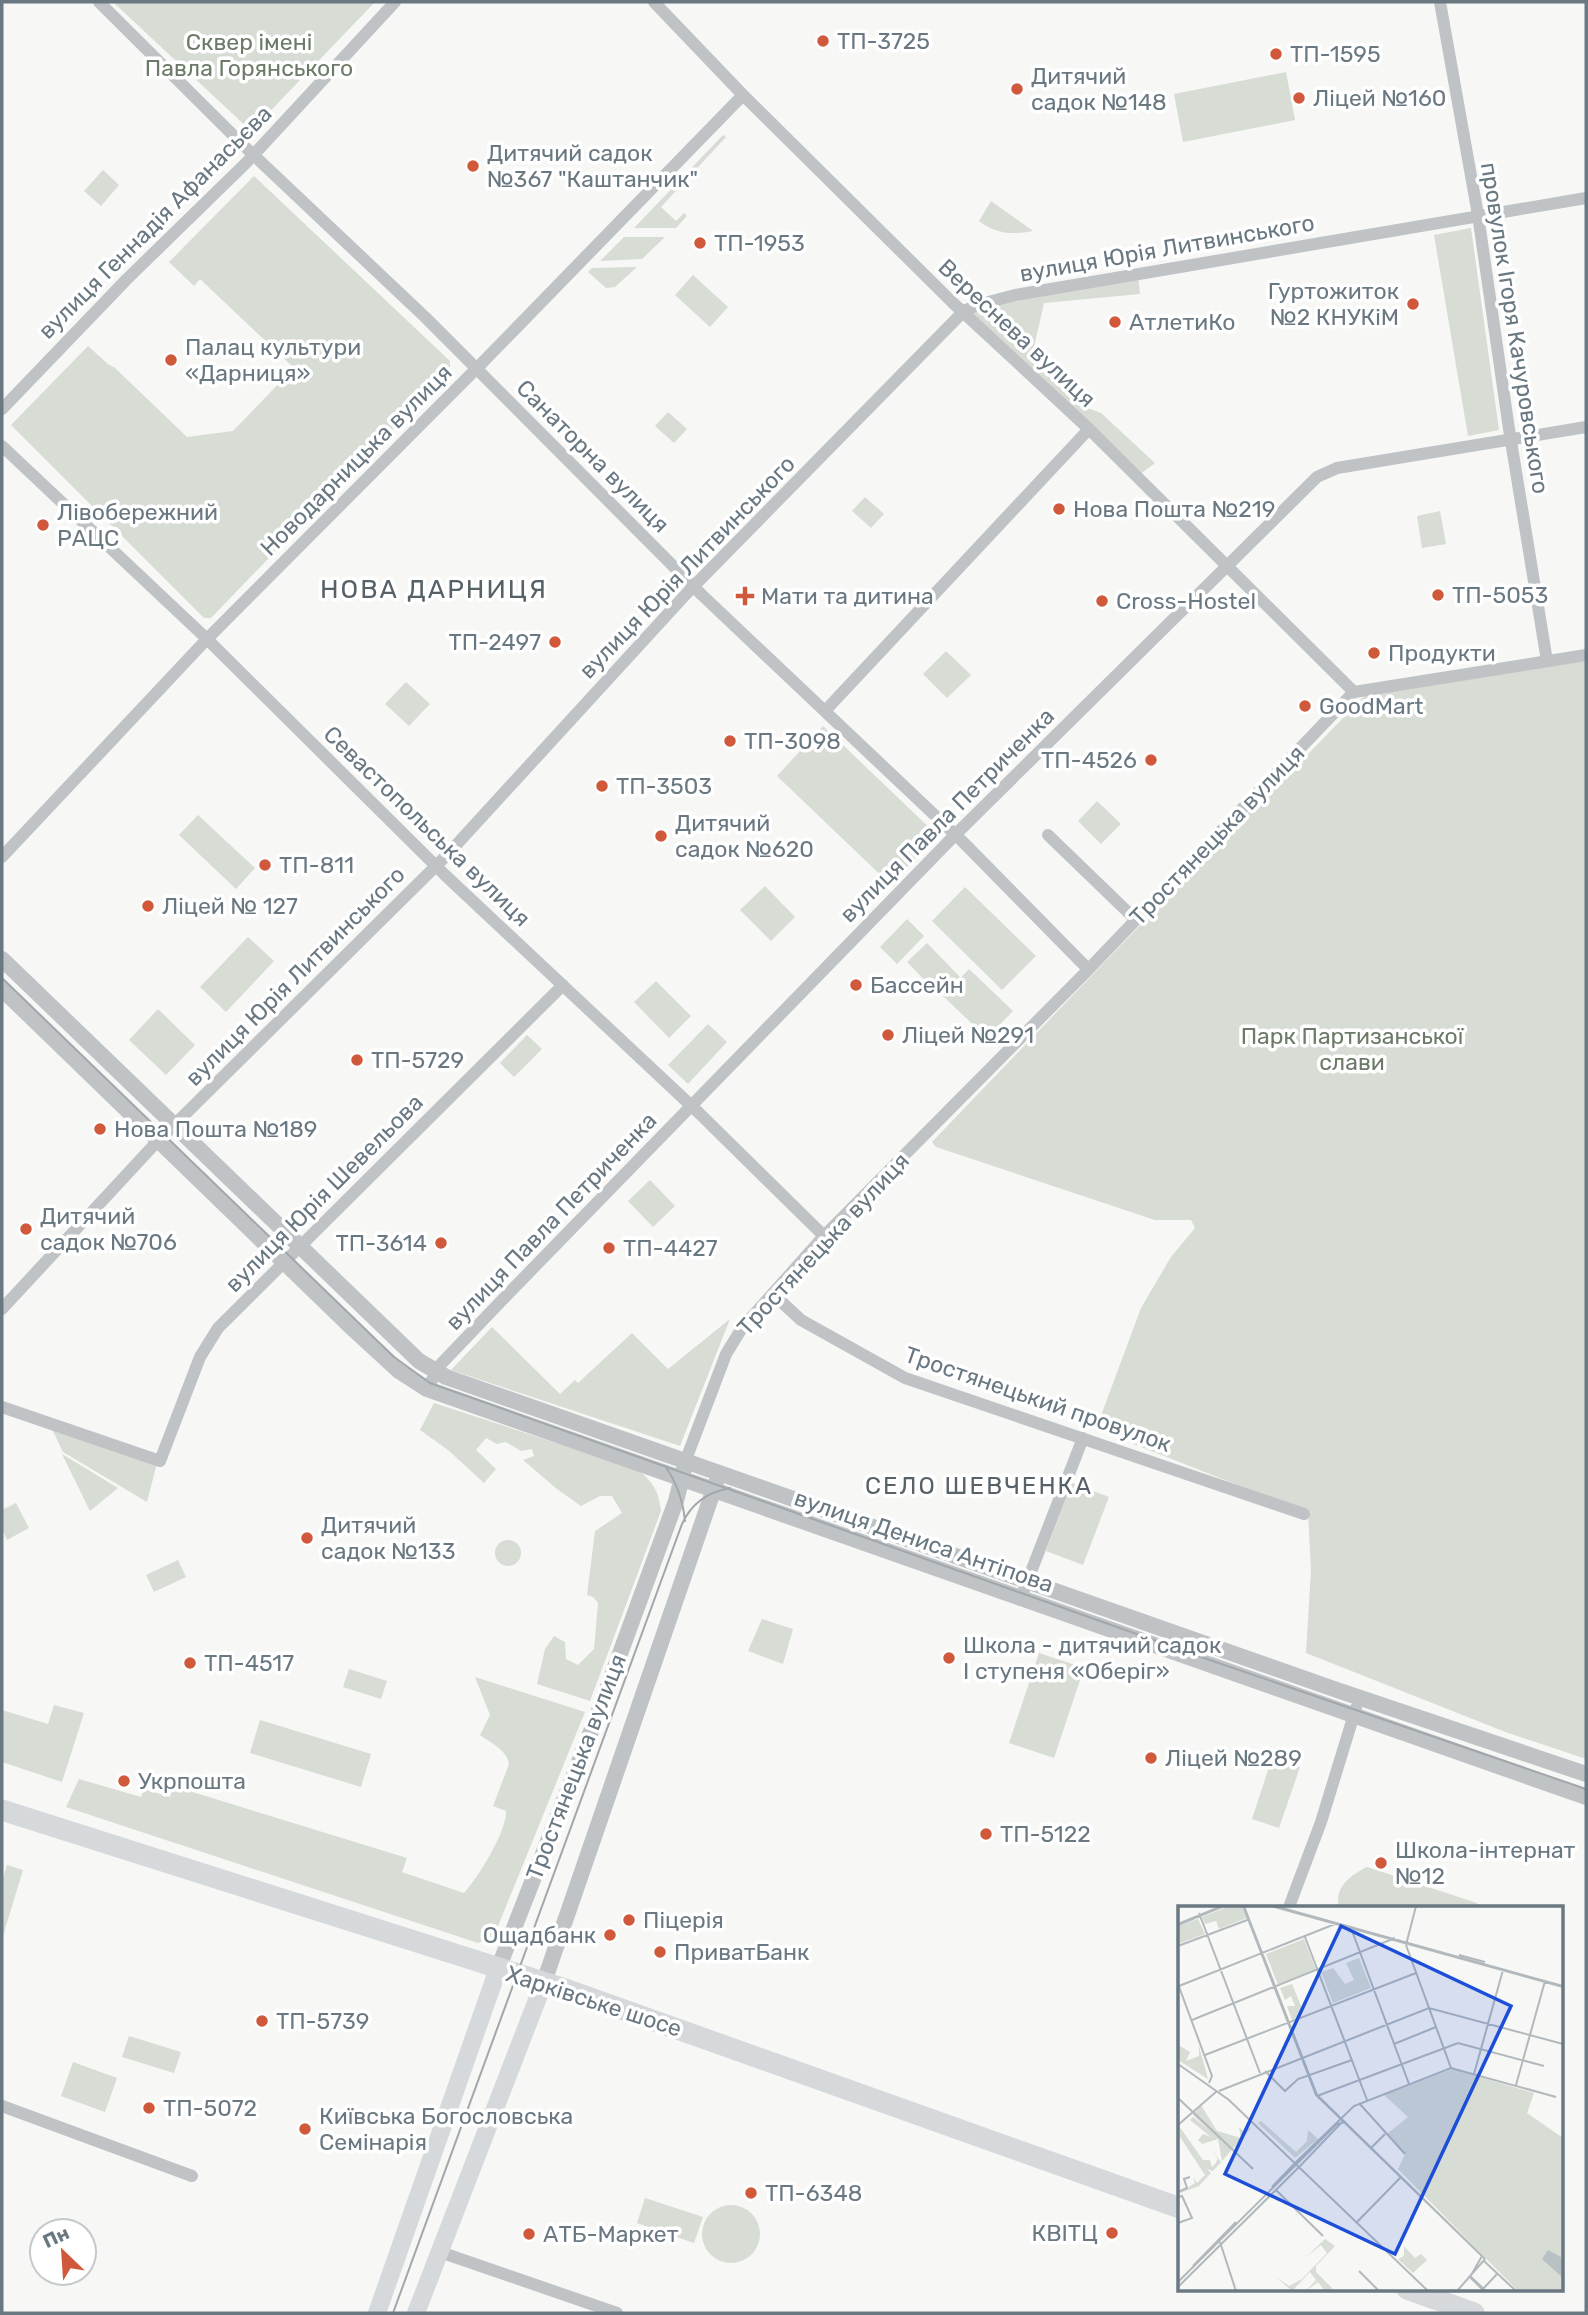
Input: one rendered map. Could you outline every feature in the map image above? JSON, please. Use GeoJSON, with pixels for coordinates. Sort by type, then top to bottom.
{"type":"FeatureCollection","features":[{"type":"Feature","properties":{"kind":"main road","name":"Харківське шосе"},"geometry":{"type":"LineString","coordinates":[[2,1810],[544,1982],[1178,2207]]}},
{"type":"Feature","properties":{"kind":"main road","name":"Тростянецька вулиця"},"geometry":{"type":"LineString","coordinates":[[377,2313],[498,1969]]}},
{"type":"Feature","properties":{"kind":"main road","name":"Тростянецька вулиця"},"geometry":{"type":"LineString","coordinates":[[416,2313],[544,1982]]}},
{"type":"Feature","properties":{"kind":"main road"},"geometry":{"type":"LineString","coordinates":[[1411,2290],[1474,2313]]}},
{"type":"Feature","properties":{"kind":"street","name":"Санаторна вулиця"},"geometry":{"type":"LineString","coordinates":[[99,2],[477,368],[694,586],[955,835],[1088,969]]}},
{"type":"Feature","properties":{"kind":"street","name":"вулиця Геннадія Афанасьєва"},"geometry":{"type":"LineString","coordinates":[[2,409],[127,279],[254,155],[395,2]]}},
{"type":"Feature","properties":{"kind":"street","name":"Вереснева вулиця"},"geometry":{"type":"LineString","coordinates":[[654,2],[743,95],[952,302],[1089,429],[1354,692]]}},
{"type":"Feature","properties":{"kind":"street","name":"провулок Ігоря Качуровського"},"geometry":{"type":"LineString","coordinates":[[1440,2],[1478,215],[1547,661]]}},
{"type":"Feature","properties":{"kind":"street","name":"Новодарницька вулиця"},"geometry":{"type":"LineString","coordinates":[[2,857],[207,639],[477,368],[743,95]]}},
{"type":"Feature","properties":{"kind":"street","name":"вулиця Юрія Литвинського"},"geometry":{"type":"LineString","coordinates":[[2,1309],[173,1125],[436,866],[694,586],[964,311],[1015,295],[1586,198]]}},
{"type":"Feature","properties":{"kind":"street","name":"вулиця Павла Петриченка"},"geometry":{"type":"LineString","coordinates":[[426,1389],[436,1372],[507,1295],[955,835],[1317,477],[1337,468],[1586,427]]}},
{"type":"Feature","properties":{"kind":"street"},"geometry":{"type":"LineString","coordinates":[[825,711],[1089,429]]}},
{"type":"Feature","properties":{"kind":"street","name":"Севастопольська вулиця"},"geometry":{"type":"LineString","coordinates":[[2,446],[207,639],[436,866],[691,1106],[824,1236]]}},
{"type":"Feature","properties":{"kind":"street"},"geometry":{"type":"LineString","coordinates":[[1354,692],[1586,655]]}},
{"type":"Feature","properties":{"kind":"street","name":"Тростянецька вулиця"},"geometry":{"type":"LineString","coordinates":[[498,1969],[599,1711],[677,1499],[685,1462],[726,1354],[742,1328],[824,1236],[1088,969],[1354,692]]}},
{"type":"Feature","properties":{"kind":"street"},"geometry":{"type":"LineString","coordinates":[[1048,835],[1135,919]]}},
{"type":"Feature","properties":{"kind":"street","name":"вулиця Дениса Антіпова"},"geometry":{"type":"LineString","coordinates":[[2,959],[419,1361],[436,1372],[1027,1582],[1586,1774]]}},
{"type":"Feature","properties":{"kind":"street","name":"вулиця Юрія Шевельова"},"geometry":{"type":"LineString","coordinates":[[2,1407],[160,1461],[200,1357],[218,1328],[562,985]]}},
{"type":"Feature","properties":{"kind":"street","name":"вулиця Дениса Антіпова"},"geometry":{"type":"LineString","coordinates":[[2,989],[399,1371],[426,1389],[1586,1797]]}},
{"type":"Feature","properties":{"kind":"street","name":"Тростянецький провулок"},"geometry":{"type":"LineString","coordinates":[[773,1294],[801,1320],[905,1378],[1304,1514]]}},
{"type":"Feature","properties":{"kind":"street"},"geometry":{"type":"LineString","coordinates":[[1020,1600],[1083,1438]]}},
{"type":"Feature","properties":{"kind":"street","name":"Тростянецька вулиця"},"geometry":{"type":"LineString","coordinates":[[544,1982],[719,1474]]}},
{"type":"Feature","properties":{"kind":"street"},"geometry":{"type":"LineString","coordinates":[[1289,1906],[1321,1822],[1359,1698]]}},
{"type":"Feature","properties":{"kind":"street"},"geometry":{"type":"LineString","coordinates":[[2,2106],[192,2176]]}},
{"type":"Feature","properties":{"kind":"street"},"geometry":{"type":"LineString","coordinates":[[440,2252],[617,2313]]}},
{"type":"Feature","properties":{"kind":"green space","name":"Сквер імені Павла Горянського"},"geometry":{"type":"Polygon","coordinates":[[[113,2],[375,2],[251,131],[113,2]]]}},
{"type":"Feature","properties":{"kind":"green space"},"geometry":{"type":"Polygon","coordinates":[[[1286,72],[1295,120],[1183,142],[1174,94],[1286,72]]]}},
{"type":"Feature","properties":{"kind":"green space"},"geometry":{"type":"Polygon","coordinates":[[[723,135],[726,137],[661,207],[676,221],[684,213],[687,216],[676,228],[634,228],[723,135]]]}},
{"type":"Feature","properties":{"kind":"green space"},"geometry":{"type":"Polygon","coordinates":[[[103,170],[119,185],[101,206],[84,191],[103,170]]]}},
{"type":"Feature","properties":{"kind":"green space"},"geometry":{"type":"Polygon","coordinates":[[[254,176],[450,361],[450,370],[211,618],[204,618],[11,425],[88,346],[187,437],[233,431],[294,368],[200,279],[194,286],[169,262],[254,176]]]}},
{"type":"Feature","properties":{"kind":"green space"},"geometry":{"type":"Polygon","coordinates":[[[991,201],[1033,231],[1004,232],[979,221],[991,201]]]}},
{"type":"Feature","properties":{"kind":"green space"},"geometry":{"type":"Polygon","coordinates":[[[1471,228],[1499,430],[1468,436],[1434,235],[1471,228]]]}},
{"type":"Feature","properties":{"kind":"green space"},"geometry":{"type":"Polygon","coordinates":[[[624,237],[665,237],[642,259],[600,261],[624,237]]]}},
{"type":"Feature","properties":{"kind":"green space"},"geometry":{"type":"Polygon","coordinates":[[[637,267],[615,287],[606,288],[588,272],[592,268],[637,267]]]}},
{"type":"Feature","properties":{"kind":"green space"},"geometry":{"type":"Polygon","coordinates":[[[1138,274],[1140,294],[1044,303],[1031,360],[1077,404],[1101,413],[1155,463],[1138,476],[964,311],[1138,274]]]}},
{"type":"Feature","properties":{"kind":"green space"},"geometry":{"type":"Polygon","coordinates":[[[693,275],[728,307],[710,327],[675,295],[693,275]]]}},
{"type":"Feature","properties":{"kind":"green space"},"geometry":{"type":"Polygon","coordinates":[[[668,412],[687,429],[674,443],[655,426],[668,412]]]}},
{"type":"Feature","properties":{"kind":"green space"},"geometry":{"type":"Polygon","coordinates":[[[865,497],[884,514],[871,528],[852,511],[865,497]]]}},
{"type":"Feature","properties":{"kind":"green space"},"geometry":{"type":"Polygon","coordinates":[[[1440,511],[1446,544],[1422,548],[1417,516],[1440,511]]]}},
{"type":"Feature","properties":{"kind":"green space"},"geometry":{"type":"Polygon","coordinates":[[[946,651],[971,675],[947,698],[923,674],[946,651]]]}},
{"type":"Feature","properties":{"kind":"green space","name":"Парк Партизанської слави"},"geometry":{"type":"Polygon","coordinates":[[[1586,661],[1586,1759],[1508,1733],[1306,1653],[1311,1570],[1308,1513],[1096,1429],[1141,1308],[1171,1257],[1195,1228],[1191,1220],[1155,1220],[936,1147],[932,1142],[1284,775],[1287,776],[1368,692],[1586,661]]]}},
{"type":"Feature","properties":{"kind":"green space"},"geometry":{"type":"Polygon","coordinates":[[[406,682],[430,704],[409,726],[385,704],[406,682]]]}},
{"type":"Feature","properties":{"kind":"green space"},"geometry":{"type":"Polygon","coordinates":[[[823,726],[938,836],[890,884],[777,776],[823,726]]]}},
{"type":"Feature","properties":{"kind":"green space"},"geometry":{"type":"Polygon","coordinates":[[[1097,801],[1121,824],[1101,844],[1078,821],[1097,801]]]}},
{"type":"Feature","properties":{"kind":"green space"},"geometry":{"type":"Polygon","coordinates":[[[198,815],[255,868],[236,889],[179,835],[198,815]]]}},
{"type":"Feature","properties":{"kind":"green space"},"geometry":{"type":"Polygon","coordinates":[[[765,886],[795,917],[771,941],[740,910],[765,886]]]}},
{"type":"Feature","properties":{"kind":"green space"},"geometry":{"type":"Polygon","coordinates":[[[965,887],[1036,956],[1002,990],[932,921],[965,887]]]}},
{"type":"Feature","properties":{"kind":"green space"},"geometry":{"type":"Polygon","coordinates":[[[907,919],[924,936],[897,964],[880,947],[907,919]]]}},
{"type":"Feature","properties":{"kind":"green space"},"geometry":{"type":"Polygon","coordinates":[[[248,937],[274,961],[226,1012],[200,987],[248,937]]]}},
{"type":"Feature","properties":{"kind":"green space"},"geometry":{"type":"Polygon","coordinates":[[[927,943],[960,977],[940,996],[907,962],[927,943]]]}},
{"type":"Feature","properties":{"kind":"green space"},"geometry":{"type":"Polygon","coordinates":[[[969,969],[1013,1011],[987,1038],[943,996],[969,969]]]}},
{"type":"Feature","properties":{"kind":"green space"},"geometry":{"type":"Polygon","coordinates":[[[656,981],[691,1016],[669,1038],[634,1002],[656,981]]]}},
{"type":"Feature","properties":{"kind":"green space"},"geometry":{"type":"Polygon","coordinates":[[[158,1009],[195,1045],[166,1075],[129,1040],[158,1009]]]}},
{"type":"Feature","properties":{"kind":"green space"},"geometry":{"type":"Polygon","coordinates":[[[708,1024],[727,1042],[688,1084],[668,1065],[708,1024]]]}},
{"type":"Feature","properties":{"kind":"green space"},"geometry":{"type":"Polygon","coordinates":[[[527,1035],[542,1049],[514,1077],[500,1063],[527,1035]]]}},
{"type":"Feature","properties":{"kind":"green space"},"geometry":{"type":"Polygon","coordinates":[[[650,1180],[675,1206],[653,1227],[628,1201],[650,1180]]]}},
{"type":"Feature","properties":{"kind":"green space"},"geometry":{"type":"Polygon","coordinates":[[[730,1319],[680,1446],[451,1370],[492,1327],[560,1394],[575,1380],[578,1383],[632,1333],[668,1369],[730,1319]]]}},
{"type":"Feature","properties":{"kind":"green space"},"geometry":{"type":"Polygon","coordinates":[[[434,1403],[636,1469],[654,1487],[661,1511],[590,1701],[537,1684],[545,1649],[554,1636],[565,1642],[566,1659],[578,1665],[594,1649],[598,1603],[587,1595],[595,1531],[622,1513],[612,1496],[600,1496],[581,1506],[523,1460],[534,1456],[532,1449],[521,1451],[506,1442],[497,1444],[486,1438],[476,1450],[496,1469],[484,1483],[448,1450],[420,1430],[434,1403]]]}},
{"type":"Feature","properties":{"kind":"green space"},"geometry":{"type":"Polygon","coordinates":[[[51,1427],[157,1463],[147,1502],[63,1452],[51,1427]]]}},
{"type":"Feature","properties":{"kind":"green space"},"geometry":{"type":"Polygon","coordinates":[[[62,1454],[67,1457],[118,1488],[90,1511],[62,1454]]]}},
{"type":"Feature","properties":{"kind":"green space"},"geometry":{"type":"Polygon","coordinates":[[[1072,1483],[1109,1497],[1083,1565],[1046,1551],[1072,1483]]]}},
{"type":"Feature","properties":{"kind":"green space"},"geometry":{"type":"Polygon","coordinates":[[[16,1503],[29,1528],[7,1540],[2,1529],[2,1510],[16,1503]]]}},
{"type":"Feature","properties":{"kind":"green space"},"geometry":{"type":"Polygon","coordinates":[[[508,1540],[517,1544],[521,1553],[517,1562],[508,1566],[499,1562],[495,1553],[499,1544],[508,1540]]]}},
{"type":"Feature","properties":{"kind":"green space"},"geometry":{"type":"Polygon","coordinates":[[[178,1560],[186,1577],[154,1592],[146,1575],[178,1560]]]}},
{"type":"Feature","properties":{"kind":"green space"},"geometry":{"type":"Polygon","coordinates":[[[762,1619],[793,1629],[783,1664],[748,1651],[762,1619]]]}},
{"type":"Feature","properties":{"kind":"green space"},"geometry":{"type":"Polygon","coordinates":[[[1039,1653],[1084,1668],[1054,1758],[1009,1743],[1039,1653]]]}},
{"type":"Feature","properties":{"kind":"green space"},"geometry":{"type":"Polygon","coordinates":[[[349,1669],[387,1681],[381,1699],[343,1687],[349,1669]]]}},
{"type":"Feature","properties":{"kind":"green space"},"geometry":{"type":"Polygon","coordinates":[[[475,1677],[585,1712],[494,1936],[478,1943],[66,1807],[79,1779],[141,1797],[144,1789],[170,1797],[173,1786],[407,1858],[402,1872],[464,1893],[484,1866],[502,1830],[506,1811],[493,1806],[509,1764],[502,1751],[480,1735],[490,1715],[475,1677]]]}},
{"type":"Feature","properties":{"kind":"green space"},"geometry":{"type":"Polygon","coordinates":[[[54,1705],[84,1713],[62,1782],[2,1762],[2,1710],[48,1724],[54,1705]]]}},
{"type":"Feature","properties":{"kind":"green space"},"geometry":{"type":"Polygon","coordinates":[[[260,1720],[371,1754],[361,1787],[250,1753],[260,1720]]]}},
{"type":"Feature","properties":{"kind":"green space"},"geometry":{"type":"Polygon","coordinates":[[[1272,1758],[1300,1767],[1279,1828],[1252,1819],[1272,1758]]]}},
{"type":"Feature","properties":{"kind":"green space"},"geometry":{"type":"Polygon","coordinates":[[[7,1865],[23,1870],[2,1939],[2,1881],[7,1865]]]}},
{"type":"Feature","properties":{"kind":"green space"},"geometry":{"type":"Polygon","coordinates":[[[1367,1867],[1477,1903],[1478,1906],[1339,1906],[1341,1888],[1367,1867]]]}},
{"type":"Feature","properties":{"kind":"green space"},"geometry":{"type":"Polygon","coordinates":[[[129,2036],[181,2052],[174,2073],[122,2057],[129,2036]]]}},
{"type":"Feature","properties":{"kind":"green space"},"geometry":{"type":"Polygon","coordinates":[[[73,2062],[117,2078],[105,2112],[61,2096],[73,2062]]]}},
{"type":"Feature","properties":{"kind":"green space"},"geometry":{"type":"Polygon","coordinates":[[[645,2198],[703,2217],[694,2243],[637,2223],[645,2198]]]}},
{"type":"Feature","properties":{"kind":"green space"},"geometry":{"type":"Polygon","coordinates":[[[731,2205],[742,2207],[755,2218],[760,2234],[758,2245],[747,2258],[731,2263],[720,2261],[707,2250],[702,2234],[704,2223],[715,2210],[731,2205]]]}},
{"type":"Feature","properties":{"kind":"tram line"},"geometry":{"type":"LineString","coordinates":[[2,978],[394,1357],[430,1383],[1207,1659],[1586,1789]]}},
{"type":"Feature","properties":{"kind":"tram line"},"geometry":{"type":"LineString","coordinates":[[665,1466],[679,1492],[685,1521]]}},
{"type":"Feature","properties":{"kind":"tram line"},"geometry":{"type":"LineString","coordinates":[[393,2313],[682,1524],[701,1500],[714,1492],[730,1488]]}},
{"type":"Feature","properties":{"kind":"place","name":"ТП-3725"},"geometry":{"type":"Point","coordinates":[823,41]}},
{"type":"Feature","properties":{"kind":"place","name":"ТП-1595"},"geometry":{"type":"Point","coordinates":[1276,54]}},
{"type":"Feature","properties":{"kind":"place","name":"Дитячий садок №148"},"geometry":{"type":"Point","coordinates":[1017,89]}},
{"type":"Feature","properties":{"kind":"place","name":"Ліцей №160"},"geometry":{"type":"Point","coordinates":[1299,98]}},
{"type":"Feature","properties":{"kind":"place","name":"Дитячий садок №367 \"Каштанчик\""},"geometry":{"type":"Point","coordinates":[473,166]}},
{"type":"Feature","properties":{"kind":"place","name":"ТП-1953"},"geometry":{"type":"Point","coordinates":[700,243]}},
{"type":"Feature","properties":{"kind":"place","name":"Гуртожиток №2 КНУКіМ"},"geometry":{"type":"Point","coordinates":[1413,304]}},
{"type":"Feature","properties":{"kind":"place","name":"АтлетиКо"},"geometry":{"type":"Point","coordinates":[1115,322]}},
{"type":"Feature","properties":{"kind":"place","name":"Палац культури «Дарниця»"},"geometry":{"type":"Point","coordinates":[171,360]}},
{"type":"Feature","properties":{"kind":"place","name":"Нова Пошта №219"},"geometry":{"type":"Point","coordinates":[1059,509]}},
{"type":"Feature","properties":{"kind":"place","name":"Лівобережний РАЦС"},"geometry":{"type":"Point","coordinates":[43,525]}},
{"type":"Feature","properties":{"kind":"place","name":"ТП-5053"},"geometry":{"type":"Point","coordinates":[1438,595]}},
{"type":"Feature","properties":{"kind":"place","name":"Мати та дитина"},"geometry":{"type":"Point","coordinates":[745,596]}},
{"type":"Feature","properties":{"kind":"place","name":"Cross-Hostel"},"geometry":{"type":"Point","coordinates":[1102,601]}},
{"type":"Feature","properties":{"kind":"place","name":"ТП-2497"},"geometry":{"type":"Point","coordinates":[555,642]}},
{"type":"Feature","properties":{"kind":"place","name":"Продукти"},"geometry":{"type":"Point","coordinates":[1374,653]}},
{"type":"Feature","properties":{"kind":"place","name":"GoodMart"},"geometry":{"type":"Point","coordinates":[1305,706]}},
{"type":"Feature","properties":{"kind":"place","name":"ТП-3098"},"geometry":{"type":"Point","coordinates":[730,741]}},
{"type":"Feature","properties":{"kind":"place","name":"ТП-4526"},"geometry":{"type":"Point","coordinates":[1151,760]}},
{"type":"Feature","properties":{"kind":"place","name":"ТП-3503"},"geometry":{"type":"Point","coordinates":[602,786]}},
{"type":"Feature","properties":{"kind":"place","name":"Дитячий садок №620"},"geometry":{"type":"Point","coordinates":[661,836]}},
{"type":"Feature","properties":{"kind":"place","name":"ТП-811"},"geometry":{"type":"Point","coordinates":[265,865]}},
{"type":"Feature","properties":{"kind":"place","name":"Ліцей № 127"},"geometry":{"type":"Point","coordinates":[148,906]}},
{"type":"Feature","properties":{"kind":"place","name":"Бассейн"},"geometry":{"type":"Point","coordinates":[856,985]}},
{"type":"Feature","properties":{"kind":"place","name":"Ліцей №291"},"geometry":{"type":"Point","coordinates":[888,1035]}},
{"type":"Feature","properties":{"kind":"place","name":"ТП-5729"},"geometry":{"type":"Point","coordinates":[357,1060]}},
{"type":"Feature","properties":{"kind":"place","name":"Нова Пошта №189"},"geometry":{"type":"Point","coordinates":[100,1129]}},
{"type":"Feature","properties":{"kind":"place","name":"Дитячий садок №706"},"geometry":{"type":"Point","coordinates":[26,1229]}},
{"type":"Feature","properties":{"kind":"place","name":"ТП-3614"},"geometry":{"type":"Point","coordinates":[441,1243]}},
{"type":"Feature","properties":{"kind":"place","name":"ТП-4427"},"geometry":{"type":"Point","coordinates":[609,1248]}},
{"type":"Feature","properties":{"kind":"place","name":"Дитячий садок №133"},"geometry":{"type":"Point","coordinates":[307,1538]}},
{"type":"Feature","properties":{"kind":"place","name":"Школа - дитячий садок І ступеня «Оберіг»"},"geometry":{"type":"Point","coordinates":[949,1658]}},
{"type":"Feature","properties":{"kind":"place","name":"ТП-4517"},"geometry":{"type":"Point","coordinates":[190,1663]}},
{"type":"Feature","properties":{"kind":"place","name":"Ліцей №289"},"geometry":{"type":"Point","coordinates":[1151,1758]}},
{"type":"Feature","properties":{"kind":"place","name":"Укрпошта"},"geometry":{"type":"Point","coordinates":[124,1781]}},
{"type":"Feature","properties":{"kind":"place","name":"ТП-5122"},"geometry":{"type":"Point","coordinates":[986,1834]}},
{"type":"Feature","properties":{"kind":"place","name":"Школа-інтернат №12"},"geometry":{"type":"Point","coordinates":[1381,1863]}},
{"type":"Feature","properties":{"kind":"place","name":"Піцерія"},"geometry":{"type":"Point","coordinates":[629,1920]}},
{"type":"Feature","properties":{"kind":"place","name":"Ощадбанк"},"geometry":{"type":"Point","coordinates":[610,1935]}},
{"type":"Feature","properties":{"kind":"place","name":"ПриватБанк"},"geometry":{"type":"Point","coordinates":[660,1952]}},
{"type":"Feature","properties":{"kind":"place","name":"ТП-5739"},"geometry":{"type":"Point","coordinates":[262,2021]}},
{"type":"Feature","properties":{"kind":"place","name":"ТП-5072"},"geometry":{"type":"Point","coordinates":[149,2108]}},
{"type":"Feature","properties":{"kind":"place","name":"Київська Богословська Семінарія"},"geometry":{"type":"Point","coordinates":[305,2129]}},
{"type":"Feature","properties":{"kind":"place","name":"ТП-6348"},"geometry":{"type":"Point","coordinates":[751,2193]}},
{"type":"Feature","properties":{"kind":"place","name":"КВІТЦ"},"geometry":{"type":"Point","coordinates":[1112,2233]}},
{"type":"Feature","properties":{"kind":"place","name":"АТБ-Маркет"},"geometry":{"type":"Point","coordinates":[529,2234]}},
{"type":"Feature","properties":{"kind":"district","name":"НОВА ДАРНИЦЯ"},"geometry":{"type":"Point","coordinates":[434,589]}},
{"type":"Feature","properties":{"kind":"district","name":"СЕЛО ШЕВЧЕНКА"},"geometry":{"type":"Point","coordinates":[979,1486]}}]}
